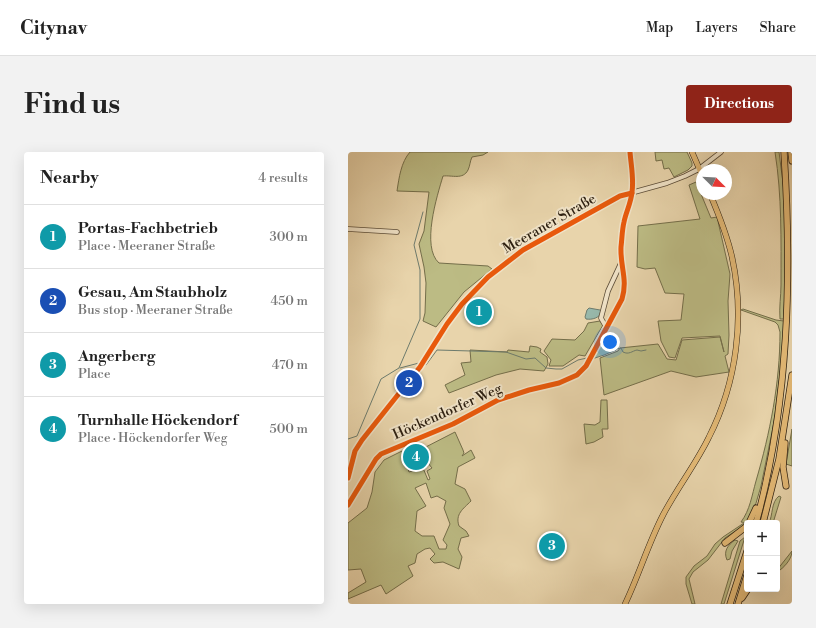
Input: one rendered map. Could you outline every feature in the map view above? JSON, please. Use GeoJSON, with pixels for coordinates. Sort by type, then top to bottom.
{"type":"FeatureCollection","features":[{"type":"Feature","properties":{"kind":"highway"},"geometry":{"type":"LineString","coordinates":[[757,520],[780,414],[790,317],[790,233],[784,152]]}},
{"type":"Feature","properties":{"kind":"highway"},"geometry":{"type":"LineString","coordinates":[[791,152],[792,162]]}},
{"type":"Feature","properties":{"kind":"highway"},"geometry":{"type":"LineString","coordinates":[[764,520],[784,433],[792,375]]}},
{"type":"Feature","properties":{"kind":"highway"},"geometry":{"type":"LineString","coordinates":[[784,433],[785,443],[783,467],[786,486]]}},
{"type":"Feature","properties":{"kind":"highway"},"geometry":{"type":"LineString","coordinates":[[751,520],[763,496]]}},
{"type":"Feature","properties":{"kind":"highway"},"geometry":{"type":"LineString","coordinates":[[725,543],[744,528]]}},
{"type":"Feature","properties":{"kind":"highway"},"geometry":{"type":"LineString","coordinates":[[730,604],[745,556]]}},
{"type":"Feature","properties":{"kind":"highway"},"geometry":{"type":"LineString","coordinates":[[739,604],[744,586]]}},
{"type":"Feature","properties":{"kind":"highway"},"geometry":{"type":"LineString","coordinates":[[739,604],[746,592]]}},
{"type":"Feature","properties":{"kind":"main road"},"geometry":{"type":"LineString","coordinates":[[692,152],[697,164]]}},
{"type":"Feature","properties":{"kind":"main road"},"geometry":{"type":"LineString","coordinates":[[625,604],[662,516],[710,436],[722,407],[732,370],[736,349],[738,314],[734,268],[728,244],[712,200]]}},
{"type":"Feature","properties":{"kind":"street","name":"Höckendorfer Weg"},"geometry":{"type":"LineString","coordinates":[[348,505],[376,459],[381,454],[453,424],[498,400],[529,390],[559,383],[577,375],[586,366],[622,299],[624,291],[625,276],[621,263],[624,222],[630,203],[633,181],[630,152]]}},
{"type":"Feature","properties":{"kind":"street","name":"Meeraner Straße"},"geometry":{"type":"LineString","coordinates":[[705,164],[721,152]]}},
{"type":"Feature","properties":{"kind":"street","name":"Meeraner Straße"},"geometry":{"type":"LineString","coordinates":[[348,478],[355,451],[362,440],[420,367],[455,313],[479,286],[497,269],[523,250],[620,196],[673,181],[696,170]]}},
{"type":"Feature","properties":{"kind":"street"},"geometry":{"type":"LineString","coordinates":[[348,229],[397,232]]}},
{"type":"Feature","properties":{"kind":"street"},"geometry":{"type":"LineString","coordinates":[[606,327],[601,318],[608,291],[621,263]]}},
{"type":"Feature","properties":{"kind":"shaded area"},"geometry":{"type":"Polygon","coordinates":[[[410,152],[488,152],[483,155],[472,157],[468,170],[463,175],[443,176],[434,208],[431,245],[434,255],[439,263],[488,266],[492,269],[464,292],[436,327],[423,321],[425,313],[426,283],[419,244],[424,231],[429,192],[397,191],[402,165],[410,152]]]}},
{"type":"Feature","properties":{"kind":"shaded area"},"geometry":{"type":"Polygon","coordinates":[[[655,152],[687,152],[692,166],[688,170],[674,177],[669,168],[664,169],[662,160],[656,161],[655,152]]]}},
{"type":"Feature","properties":{"kind":"shaded area"},"geometry":{"type":"Polygon","coordinates":[[[775,152],[779,152],[784,191],[786,241],[784,319],[780,319],[781,218],[775,152]]]}},
{"type":"Feature","properties":{"kind":"shaded area"},"geometry":{"type":"Polygon","coordinates":[[[696,182],[696,200],[704,200],[711,218],[717,217],[730,274],[728,301],[728,354],[725,356],[729,372],[696,377],[671,371],[604,395],[600,358],[618,351],[620,348],[658,344],[667,359],[676,360],[682,340],[720,337],[724,352],[720,336],[682,338],[675,358],[669,357],[661,341],[658,321],[681,320],[684,294],[665,293],[655,268],[645,269],[637,267],[638,226],[700,219],[689,185],[696,182]]]}},
{"type":"Feature","properties":{"kind":"shaded area"},"geometry":{"type":"Polygon","coordinates":[[[589,308],[602,311],[596,318],[586,319],[585,317],[589,308]]]}},
{"type":"Feature","properties":{"kind":"shaded area"},"geometry":{"type":"Polygon","coordinates":[[[743,309],[776,320],[784,321],[785,335],[774,422],[761,486],[749,520],[744,520],[744,522],[741,522],[747,512],[770,426],[776,389],[780,351],[780,332],[778,325],[775,322],[741,310],[743,309]]]}},
{"type":"Feature","properties":{"kind":"shaded area"},"geometry":{"type":"Polygon","coordinates":[[[600,321],[603,325],[585,356],[579,355],[563,366],[549,366],[551,360],[544,351],[552,339],[575,340],[584,331],[588,323],[600,321]]]}},
{"type":"Feature","properties":{"kind":"shaded area"},"geometry":{"type":"Polygon","coordinates":[[[603,341],[618,344],[616,350],[592,359],[603,341]]]}},
{"type":"Feature","properties":{"kind":"shaded area"},"geometry":{"type":"Polygon","coordinates":[[[530,346],[541,349],[540,352],[547,357],[548,364],[544,371],[520,369],[496,375],[449,393],[445,385],[465,375],[461,363],[471,362],[470,350],[507,352],[508,350],[529,352],[530,346]]]}},
{"type":"Feature","properties":{"kind":"shaded area"},"geometry":{"type":"Polygon","coordinates":[[[601,400],[607,400],[608,429],[602,429],[603,437],[586,444],[584,424],[595,425],[600,422],[601,400]]]}},
{"type":"Feature","properties":{"kind":"shaded area"},"geometry":{"type":"Polygon","coordinates":[[[792,429],[792,466],[786,464],[792,429]]]}},
{"type":"Feature","properties":{"kind":"shaded area"},"geometry":{"type":"Polygon","coordinates":[[[455,432],[464,453],[462,456],[471,450],[475,458],[458,467],[455,484],[465,489],[471,501],[460,512],[458,518],[459,526],[466,531],[469,536],[461,538],[458,549],[462,557],[459,569],[443,562],[434,563],[430,559],[435,554],[430,548],[425,549],[417,554],[415,563],[408,566],[413,576],[386,594],[381,585],[348,599],[348,593],[366,582],[361,569],[348,570],[348,523],[367,508],[372,492],[375,472],[384,460],[402,451],[409,472],[423,468],[428,480],[430,479],[427,471],[432,468],[418,451],[455,432]],[[426,483],[415,488],[426,506],[417,511],[415,531],[422,536],[434,536],[439,549],[446,549],[447,545],[443,540],[450,524],[444,508],[446,501],[437,496],[431,498],[426,483]]]}},
{"type":"Feature","properties":{"kind":"shaded area"},"geometry":{"type":"Polygon","coordinates":[[[779,496],[781,497],[774,520],[770,520],[773,505],[779,496]]]}},
{"type":"Feature","properties":{"kind":"shaded area"},"geometry":{"type":"Polygon","coordinates":[[[744,523],[744,525],[725,538],[708,560],[693,572],[689,579],[695,604],[692,604],[686,584],[686,577],[694,566],[707,556],[715,544],[744,523]]]}},
{"type":"Feature","properties":{"kind":"shaded area"},"geometry":{"type":"Polygon","coordinates":[[[744,538],[724,604],[721,604],[740,541],[744,538]]]}},
{"type":"Feature","properties":{"kind":"shaded area"},"geometry":{"type":"Polygon","coordinates":[[[735,540],[738,541],[732,551],[730,559],[727,560],[727,548],[735,540]]]}},
{"type":"Feature","properties":{"kind":"shaded area"},"geometry":{"type":"Polygon","coordinates":[[[792,551],[791,557],[787,563],[780,570],[780,566],[792,551]]]}},
{"type":"Feature","properties":{"kind":"waterway"},"geometry":{"type":"LineString","coordinates":[[348,439],[357,436],[381,379],[399,368],[420,319],[420,270],[414,245],[423,212]]}},
{"type":"Feature","properties":{"kind":"waterway"},"geometry":{"type":"LineString","coordinates":[[616,349],[621,348],[623,352],[627,353],[637,350],[646,350]]}},
{"type":"Feature","properties":{"kind":"waterway"},"geometry":{"type":"LineString","coordinates":[[426,365],[437,350],[506,352],[526,359],[535,358],[546,368],[556,369],[562,369],[578,360],[587,358]]}},
{"type":"Feature","properties":{"kind":"waterway"},"geometry":{"type":"LineString","coordinates":[[400,368],[419,363]]}},
{"type":"Feature","properties":{"kind":"cycle path"},"geometry":{"type":"LineString","coordinates":[[348,505],[376,459],[381,454],[453,424],[498,400],[529,390],[559,383],[577,375],[586,366],[622,299],[624,292],[621,247],[623,225],[631,200],[633,187],[630,152]]}},
{"type":"Feature","properties":{"kind":"cycle path"},"geometry":{"type":"LineString","coordinates":[[348,478],[355,451],[362,440],[420,367],[447,324],[462,304],[488,277],[523,250],[620,196],[632,193]]}},
{"type":"Feature","properties":{"kind":"place","name":"Portas-Fachbetrieb"},"geometry":{"type":"Point","coordinates":[479,312]}},
{"type":"Feature","properties":{"kind":"place","name":"Gesau, Am Staubholz"},"geometry":{"type":"Point","coordinates":[409,383]}},
{"type":"Feature","properties":{"kind":"place","name":"Turnhalle Höckendorf"},"geometry":{"type":"Point","coordinates":[416,457]}},
{"type":"Feature","properties":{"kind":"place","name":"Angerberg"},"geometry":{"type":"Point","coordinates":[552,546]}}]}
